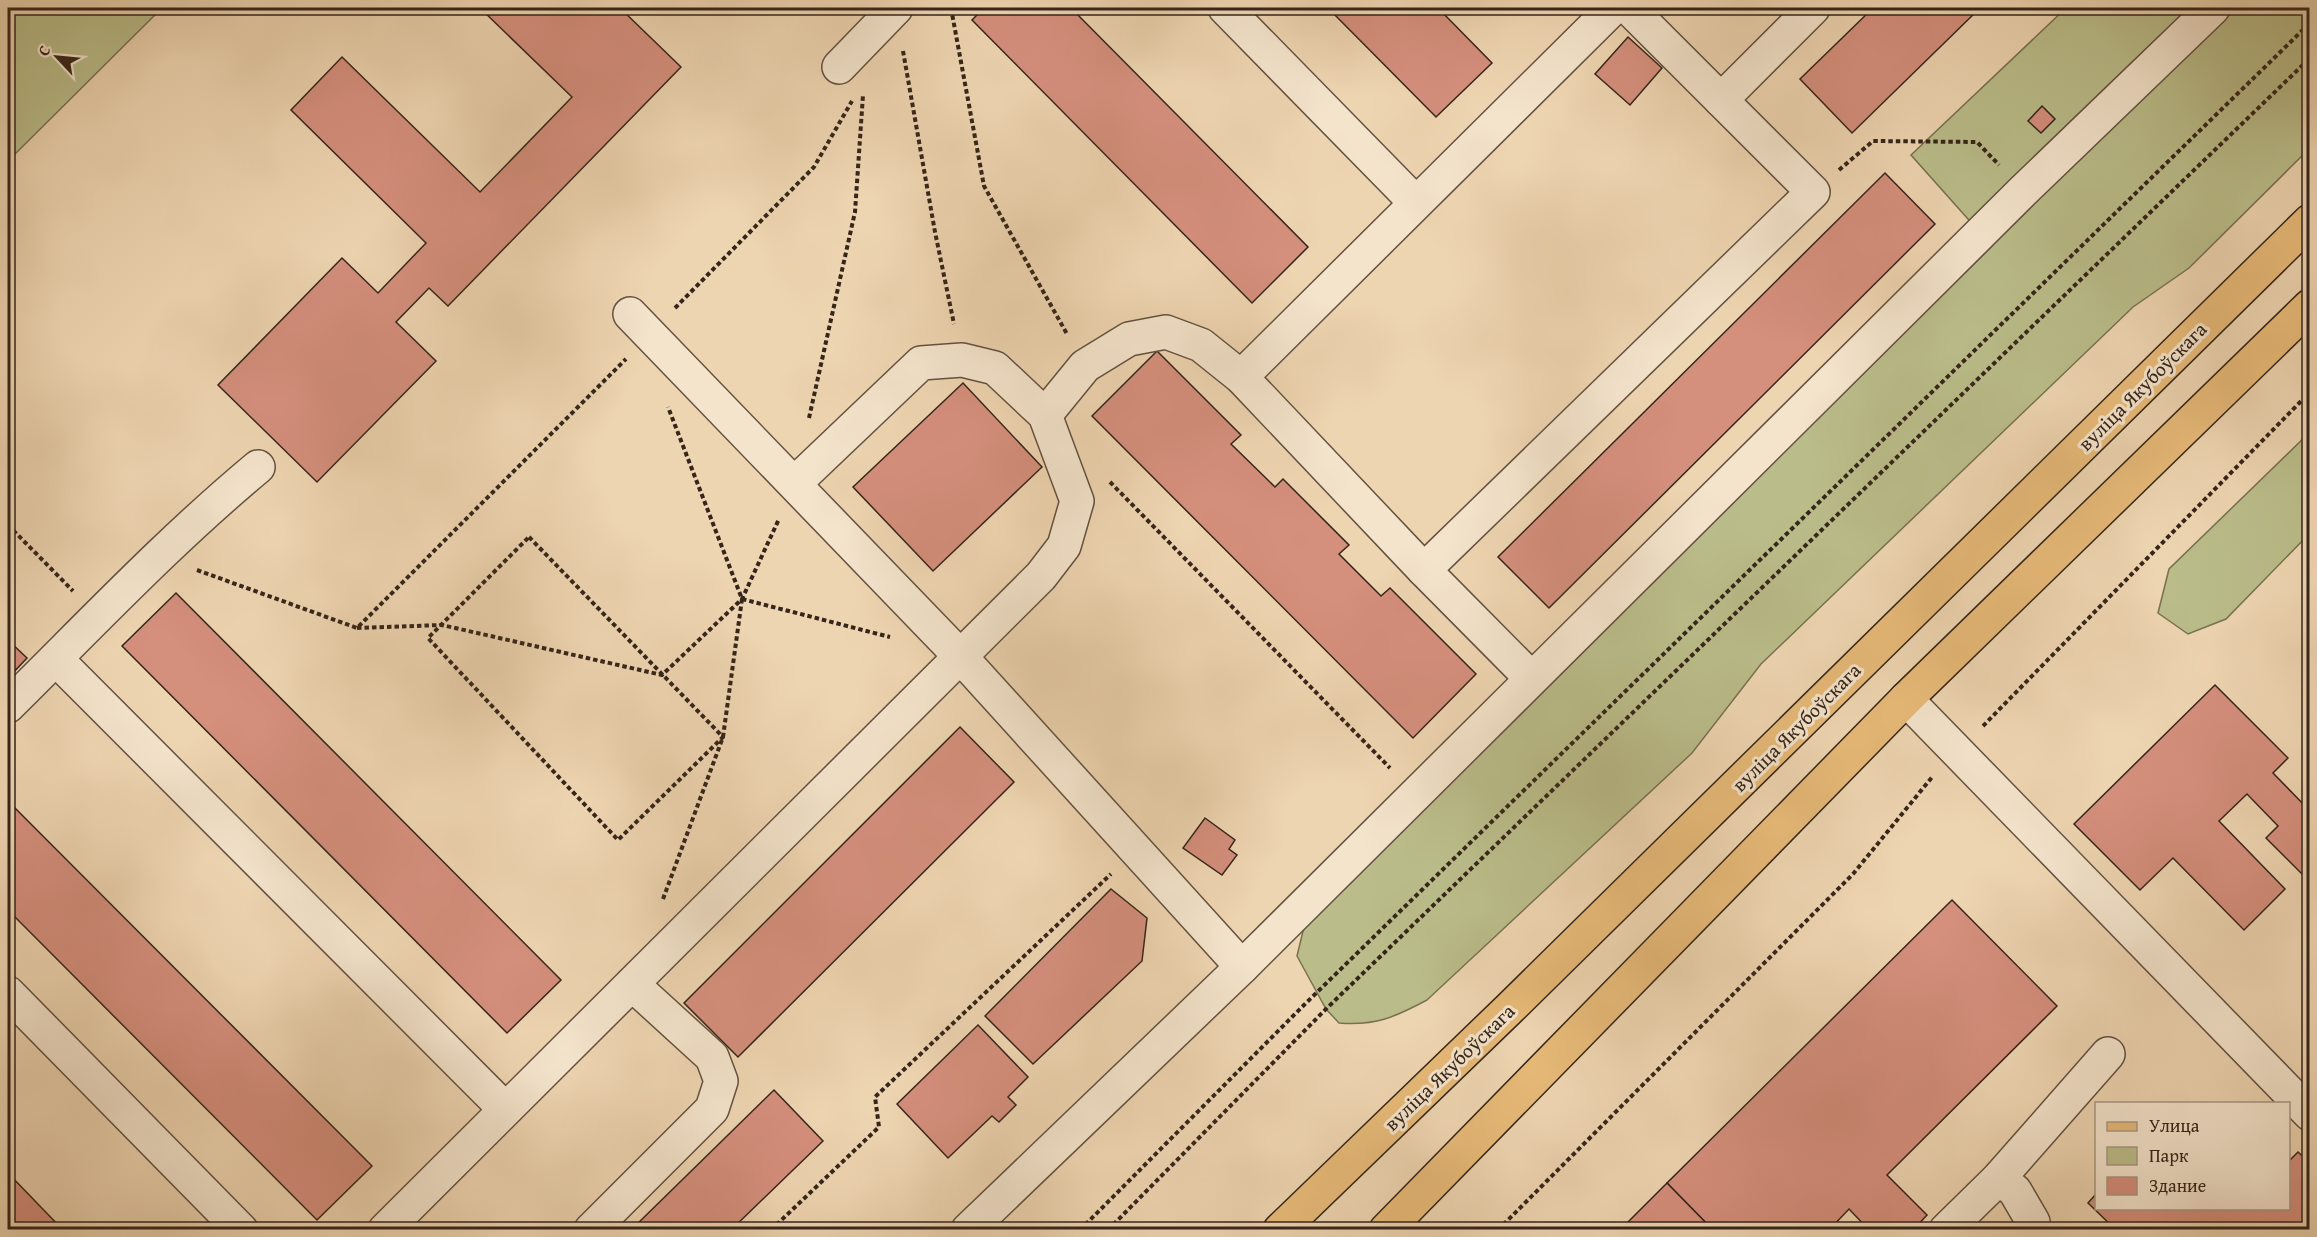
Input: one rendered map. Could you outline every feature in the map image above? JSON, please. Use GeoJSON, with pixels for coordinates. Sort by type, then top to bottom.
{"type":"FeatureCollection","features":[{"type":"Feature","properties":{"kind":"main road","name":"вуліца Якубоўскага"},"geometry":{"type":"LineString","coordinates":[[1280,1230],[1509,1009],[2310,222]]}},
{"type":"Feature","properties":{"kind":"main road"},"geometry":{"type":"LineString","coordinates":[[1386,1230],[1906,699],[2310,306]]}},
{"type":"Feature","properties":{"kind":"lane"},"geometry":{"type":"LineString","coordinates":[[839,67],[896,8]]}},
{"type":"Feature","properties":{"kind":"lane"},"geometry":{"type":"LineString","coordinates":[[1225,8],[1415,202]]}},
{"type":"Feature","properties":{"kind":"lane"},"geometry":{"type":"LineString","coordinates":[[1241,376],[1612,8]]}},
{"type":"Feature","properties":{"kind":"lane"},"geometry":{"type":"LineString","coordinates":[[1424,570],[1813,192],[1629,8]]}},
{"type":"Feature","properties":{"kind":"lane"},"geometry":{"type":"LineString","coordinates":[[1721,100],[1813,8]]}},
{"type":"Feature","properties":{"kind":"lane"},"geometry":{"type":"LineString","coordinates":[[968,1230],[1242,967],[2023,191],[2213,8]]}},
{"type":"Feature","properties":{"kind":"lane"},"geometry":{"type":"LineString","coordinates":[[640,324],[959,655],[1242,967]]}},
{"type":"Feature","properties":{"kind":"lane"},"geometry":{"type":"LineString","coordinates":[[1045,415],[1085,366],[1129,339],[1166,332],[1201,345],[1241,376],[1424,570],[1531,678]]}},
{"type":"Feature","properties":{"kind":"lane"},"geometry":{"type":"LineString","coordinates":[[385,1230],[959,655],[1041,576],[1064,546],[1077,501],[1045,415],[995,368],[962,360],[921,363],[795,483]]}},
{"type":"Feature","properties":{"kind":"lane"},"geometry":{"type":"LineString","coordinates":[[8,706],[97,615],[219,499],[258,467]]}},
{"type":"Feature","properties":{"kind":"lane"},"geometry":{"type":"LineString","coordinates":[[56,659],[505,1109]]}},
{"type":"Feature","properties":{"kind":"lane"},"geometry":{"type":"LineString","coordinates":[[1906,699],[2310,1114]]}},
{"type":"Feature","properties":{"kind":"lane"},"geometry":{"type":"LineString","coordinates":[[591,1230],[712,1109],[721,1081],[712,1057],[633,984]]}},
{"type":"Feature","properties":{"kind":"lane"},"geometry":{"type":"LineString","coordinates":[[8,993],[241,1230]]}},
{"type":"Feature","properties":{"kind":"lane"},"geometry":{"type":"LineString","coordinates":[[1946,1230],[1999,1178],[2108,1054]]}},
{"type":"Feature","properties":{"kind":"lane"},"geometry":{"type":"LineString","coordinates":[[1999,1178],[2015,1191],[2032,1222],[2031,1230]]}},
{"type":"Feature","properties":{"kind":"path"},"geometry":{"type":"LineString","coordinates":[[951,8],[984,186],[1085,366]]}},
{"type":"Feature","properties":{"kind":"path"},"geometry":{"type":"LineString","coordinates":[[1080,1230],[1330,980],[2310,23]]}},
{"type":"Feature","properties":{"kind":"path"},"geometry":{"type":"LineString","coordinates":[[901,39],[935,232],[962,360]]}},
{"type":"Feature","properties":{"kind":"path"},"geometry":{"type":"LineString","coordinates":[[1108,1230],[1326,1009],[2310,58]]}},
{"type":"Feature","properties":{"kind":"path"},"geometry":{"type":"LineString","coordinates":[[807,427],[855,212],[864,92]]}},
{"type":"Feature","properties":{"kind":"path"},"geometry":{"type":"LineString","coordinates":[[357,628],[640,324],[814,167],[853,99]]}},
{"type":"Feature","properties":{"kind":"path"},"geometry":{"type":"LineString","coordinates":[[1813,192],[1873,141],[1977,142],[2023,191]]}},
{"type":"Feature","properties":{"kind":"path"},"geometry":{"type":"LineString","coordinates":[[1498,1230],[1853,874],[1928,782],[2310,392]]}},
{"type":"Feature","properties":{"kind":"path"},"geometry":{"type":"LineString","coordinates":[[664,398],[742,599]]}},
{"type":"Feature","properties":{"kind":"path"},"geometry":{"type":"LineString","coordinates":[[1102,474],[1415,794]]}},
{"type":"Feature","properties":{"kind":"path"},"geometry":{"type":"LineString","coordinates":[[661,905],[723,737],[742,599],[795,483]]}},
{"type":"Feature","properties":{"kind":"path"},"geometry":{"type":"LineString","coordinates":[[8,525],[97,615]]}},
{"type":"Feature","properties":{"kind":"path"},"geometry":{"type":"LineString","coordinates":[[529,537],[723,737],[618,840],[428,638],[529,537]]}},
{"type":"Feature","properties":{"kind":"path"},"geometry":{"type":"LineString","coordinates":[[160,556],[357,628],[442,625],[662,675]]}},
{"type":"Feature","properties":{"kind":"path"},"geometry":{"type":"LineString","coordinates":[[742,599],[902,640]]}},
{"type":"Feature","properties":{"kind":"path"},"geometry":{"type":"LineString","coordinates":[[662,675],[742,599]]}},
{"type":"Feature","properties":{"kind":"path"},"geometry":{"type":"LineString","coordinates":[[771,1230],[879,1127],[876,1097],[1136,850]]}},
{"type":"Feature","properties":{"kind":"green space"},"geometry":{"type":"Polygon","coordinates":[[[8,8],[162,8],[8,161],[8,8]]]}},
{"type":"Feature","properties":{"kind":"green space"},"geometry":{"type":"Polygon","coordinates":[[[2066,8],[2309,8],[2309,149],[2189,268],[2133,307],[1761,664],[1692,753],[1427,1000],[1375,1022],[1339,1023],[1326,1009],[1297,956],[1304,927],[1992,246],[1911,155],[2066,8]]]}},
{"type":"Feature","properties":{"kind":"green space"},"geometry":{"type":"Polygon","coordinates":[[[2309,433],[2309,534],[2226,619],[2188,634],[2158,613],[2169,569],[2309,433]]]}},
{"type":"Feature","properties":{"kind":"building"},"geometry":{"type":"Polygon","coordinates":[[[480,8],[620,8],[681,67],[448,306],[429,288],[396,322],[436,361],[317,482],[218,385],[342,258],[378,293],[426,243],[291,110],[342,57],[480,192],[572,97],[480,8]]]}},
{"type":"Feature","properties":{"kind":"building"},"geometry":{"type":"Polygon","coordinates":[[[984,8],[1071,8],[1308,247],[1252,303],[972,20],[984,8]]]}},
{"type":"Feature","properties":{"kind":"building"},"geometry":{"type":"Polygon","coordinates":[[[1328,8],[1438,8],[1492,63],[1436,117],[1328,8]]]}},
{"type":"Feature","properties":{"kind":"building"},"geometry":{"type":"Polygon","coordinates":[[[1873,8],[1980,8],[1852,133],[1800,79],[1873,8]]]}},
{"type":"Feature","properties":{"kind":"building"},"geometry":{"type":"Polygon","coordinates":[[[1628,37],[1662,68],[1630,105],[1595,74],[1628,37]]]}},
{"type":"Feature","properties":{"kind":"building"},"geometry":{"type":"Polygon","coordinates":[[[2042,106],[2055,119],[2041,133],[2028,121],[2042,106]]]}},
{"type":"Feature","properties":{"kind":"building"},"geometry":{"type":"Polygon","coordinates":[[[1885,173],[1935,224],[1549,608],[1498,557],[1885,173]]]}},
{"type":"Feature","properties":{"kind":"building"},"geometry":{"type":"Polygon","coordinates":[[[1157,351],[1241,435],[1231,444],[1275,487],[1283,479],[1349,545],[1339,554],[1381,596],[1390,588],[1476,674],[1413,738],[1092,416],[1157,351]]]}},
{"type":"Feature","properties":{"kind":"building"},"geometry":{"type":"Polygon","coordinates":[[[963,383],[1042,467],[933,571],[853,487],[963,383]]]}},
{"type":"Feature","properties":{"kind":"building"},"geometry":{"type":"Polygon","coordinates":[[[176,593],[561,980],[507,1033],[122,646],[176,593]]]}},
{"type":"Feature","properties":{"kind":"building"},"geometry":{"type":"Polygon","coordinates":[[[8,640],[27,658],[8,678],[8,640]]]}},
{"type":"Feature","properties":{"kind":"building"},"geometry":{"type":"Polygon","coordinates":[[[2215,685],[2288,758],[2273,773],[2308,809],[2310,807],[2310,882],[2266,838],[2278,826],[2247,794],[2219,821],[2285,889],[2244,930],[2173,858],[2140,890],[2074,824],[2215,685]]]}},
{"type":"Feature","properties":{"kind":"building"},"geometry":{"type":"Polygon","coordinates":[[[960,727],[1014,782],[738,1057],[684,1003],[960,727]]]}},
{"type":"Feature","properties":{"kind":"building"},"geometry":{"type":"Polygon","coordinates":[[[8,801],[372,1166],[317,1220],[8,910],[8,801]]]}},
{"type":"Feature","properties":{"kind":"building"},"geometry":{"type":"Polygon","coordinates":[[[1205,818],[1235,840],[1229,849],[1237,855],[1222,875],[1183,848],[1205,818]]]}},
{"type":"Feature","properties":{"kind":"building"},"geometry":{"type":"Polygon","coordinates":[[[1111,889],[1147,918],[1142,961],[1033,1064],[985,1016],[1111,889]]]}},
{"type":"Feature","properties":{"kind":"building"},"geometry":{"type":"Polygon","coordinates":[[[1952,900],[2057,1006],[1887,1175],[1927,1215],[1913,1230],[1869,1230],[1849,1209],[1829,1230],[1713,1230],[1667,1183],[1952,900]]]}},
{"type":"Feature","properties":{"kind":"building"},"geometry":{"type":"Polygon","coordinates":[[[978,1025],[1028,1077],[1008,1097],[1016,1105],[999,1122],[992,1116],[948,1158],[897,1104],[978,1025]]]}},
{"type":"Feature","properties":{"kind":"building"},"geometry":{"type":"Polygon","coordinates":[[[774,1090],[823,1141],[731,1230],[631,1230],[774,1090]]]}},
{"type":"Feature","properties":{"kind":"building"},"geometry":{"type":"Polygon","coordinates":[[[2298,1152],[2310,1163],[2310,1230],[2116,1230],[2095,1210],[2290,1210],[2290,1160],[2298,1152]]]}},
{"type":"Feature","properties":{"kind":"building"},"geometry":{"type":"Polygon","coordinates":[[[8,1173],[63,1230],[8,1230],[8,1173]]]}},
{"type":"Feature","properties":{"kind":"building"},"geometry":{"type":"Polygon","coordinates":[[[1667,1183],[1713,1230],[1620,1230],[1667,1183]]]}},
{"type":"Feature","properties":{"kind":"building"},"geometry":{"type":"Polygon","coordinates":[[[2095,1195],[2095,1210],[2088,1203],[2095,1195]]]}}]}
